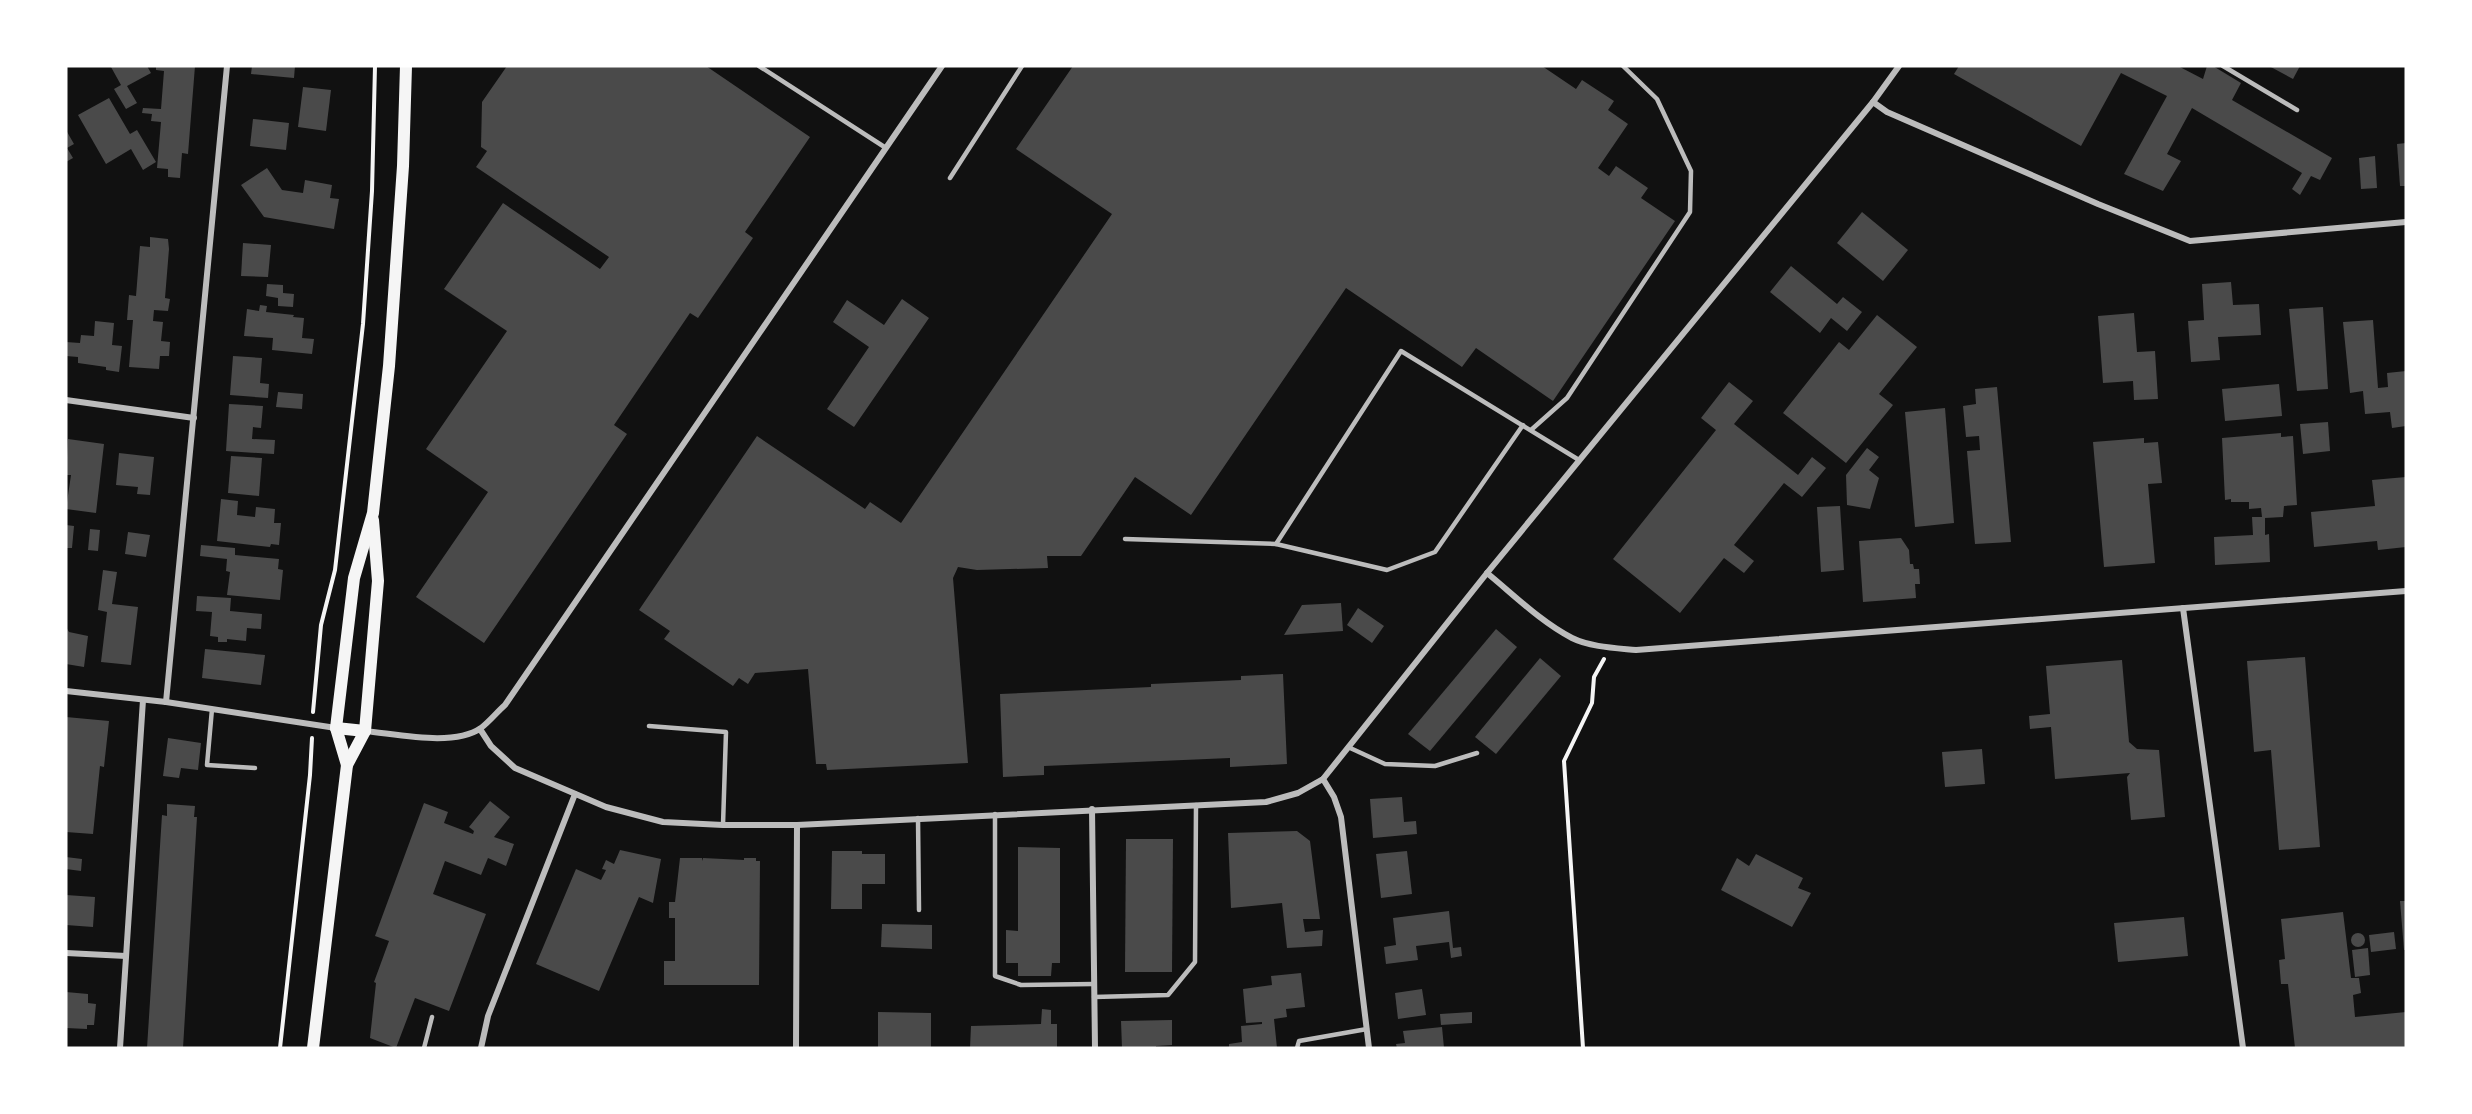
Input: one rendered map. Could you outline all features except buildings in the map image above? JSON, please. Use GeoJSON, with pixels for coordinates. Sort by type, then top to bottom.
{"type":"FeatureCollection","features":[{"type":"Feature","properties":{"kind":"main road"},"geometry":{"type":"LineString","coordinates":[[313,1048],[347,765],[366,731],[378,581],[373,513],[391,342],[403,166],[406,66]]}},
{"type":"Feature","properties":{"kind":"main road"},"geometry":{"type":"LineString","coordinates":[[347,765],[336,728],[354,578],[373,513]]}},
{"type":"Feature","properties":{"kind":"main road"},"geometry":{"type":"LineString","coordinates":[[336,728],[366,731]]}},
{"type":"Feature","properties":{"kind":"street"},"geometry":{"type":"LineString","coordinates":[[166,702],[227,66]]}},
{"type":"Feature","properties":{"kind":"street"},"geometry":{"type":"LineString","coordinates":[[366,731],[436,738],[457,737],[480,729],[505,705],[942,66]]}},
{"type":"Feature","properties":{"kind":"street"},"geometry":{"type":"LineString","coordinates":[[480,729],[491,746],[515,768],[606,807],[663,822],[797,825],[1266,802],[1298,793],[1323,779],[1487,573],[1874,102],[1899,66]]}},
{"type":"Feature","properties":{"kind":"street"},"geometry":{"type":"LineString","coordinates":[[1874,102],[1898,117],[2098,204],[2190,241],[2406,222]]}},
{"type":"Feature","properties":{"kind":"street"},"geometry":{"type":"LineString","coordinates":[[66,400],[194,418]]}},
{"type":"Feature","properties":{"kind":"street"},"geometry":{"type":"LineString","coordinates":[[1487,573],[1543,620],[1574,639],[1610,648],[1647,650],[2406,591]]}},
{"type":"Feature","properties":{"kind":"street"},"geometry":{"type":"LineString","coordinates":[[2183,608],[2243,1048]]}},
{"type":"Feature","properties":{"kind":"street"},"geometry":{"type":"LineString","coordinates":[[66,691],[166,702],[336,728]]}},
{"type":"Feature","properties":{"kind":"street"},"geometry":{"type":"LineString","coordinates":[[120,1048],[143,700]]}},
{"type":"Feature","properties":{"kind":"street"},"geometry":{"type":"LineString","coordinates":[[1323,779],[1334,797],[1341,817],[1369,1048]]}},
{"type":"Feature","properties":{"kind":"street"},"geometry":{"type":"LineString","coordinates":[[481,1048],[488,1016],[575,794]]}},
{"type":"Feature","properties":{"kind":"street"},"geometry":{"type":"LineString","coordinates":[[1092,809],[1095,1048]]}},
{"type":"Feature","properties":{"kind":"street"},"geometry":{"type":"LineString","coordinates":[[796,1048],[797,825]]}},
{"type":"Feature","properties":{"kind":"street"},"geometry":{"type":"LineString","coordinates":[[66,953],[126,956]]}},
{"type":"Feature","properties":{"kind":"lane"},"geometry":{"type":"LineString","coordinates":[[759,66],[886,148]]}},
{"type":"Feature","properties":{"kind":"lane"},"geometry":{"type":"LineString","coordinates":[[950,178],[1022,66]]}},
{"type":"Feature","properties":{"kind":"lane"},"geometry":{"type":"LineString","coordinates":[[1531,430],[1567,398],[1690,212],[1691,171],[1657,99],[1623,66]]}},
{"type":"Feature","properties":{"kind":"lane"},"geometry":{"type":"LineString","coordinates":[[2223,66],[2297,110]]}},
{"type":"Feature","properties":{"kind":"lane"},"geometry":{"type":"LineString","coordinates":[[1276,544],[1401,351],[1580,460]]}},
{"type":"Feature","properties":{"kind":"lane"},"geometry":{"type":"LineString","coordinates":[[1125,539],[1276,544],[1387,570],[1435,552],[1523,425]]}},
{"type":"Feature","properties":{"kind":"lane"},"geometry":{"type":"LineString","coordinates":[[212,709],[207,765],[255,768]]}},
{"type":"Feature","properties":{"kind":"lane"},"geometry":{"type":"LineString","coordinates":[[649,726],[726,732],[723,825]]}},
{"type":"Feature","properties":{"kind":"lane"},"geometry":{"type":"LineString","coordinates":[[1348,747],[1384,764],[1435,766],[1477,753]]}},
{"type":"Feature","properties":{"kind":"lane"},"geometry":{"type":"LineString","coordinates":[[1094,997],[1168,995],[1194,962],[1196,805]]}},
{"type":"Feature","properties":{"kind":"lane"},"geometry":{"type":"LineString","coordinates":[[995,814],[995,976],[1021,985],[1094,984]]}},
{"type":"Feature","properties":{"kind":"lane"},"geometry":{"type":"LineString","coordinates":[[918,818],[919,910]]}},
{"type":"Feature","properties":{"kind":"lane"},"geometry":{"type":"LineString","coordinates":[[424,1048],[432,1017]]}},
{"type":"Feature","properties":{"kind":"lane"},"geometry":{"type":"LineString","coordinates":[[1297,1048],[1299,1041],[1367,1029]]}},
{"type":"Feature","properties":{"kind":"path"},"geometry":{"type":"LineString","coordinates":[[280,1048],[309,787],[321,625],[335,570],[363,324],[372,191],[375,66]]}},
{"type":"Feature","properties":{"kind":"path"},"geometry":{"type":"LineString","coordinates":[[1583,1048],[1564,761],[1592,702],[1594,677],[1610,648]]}}]}
